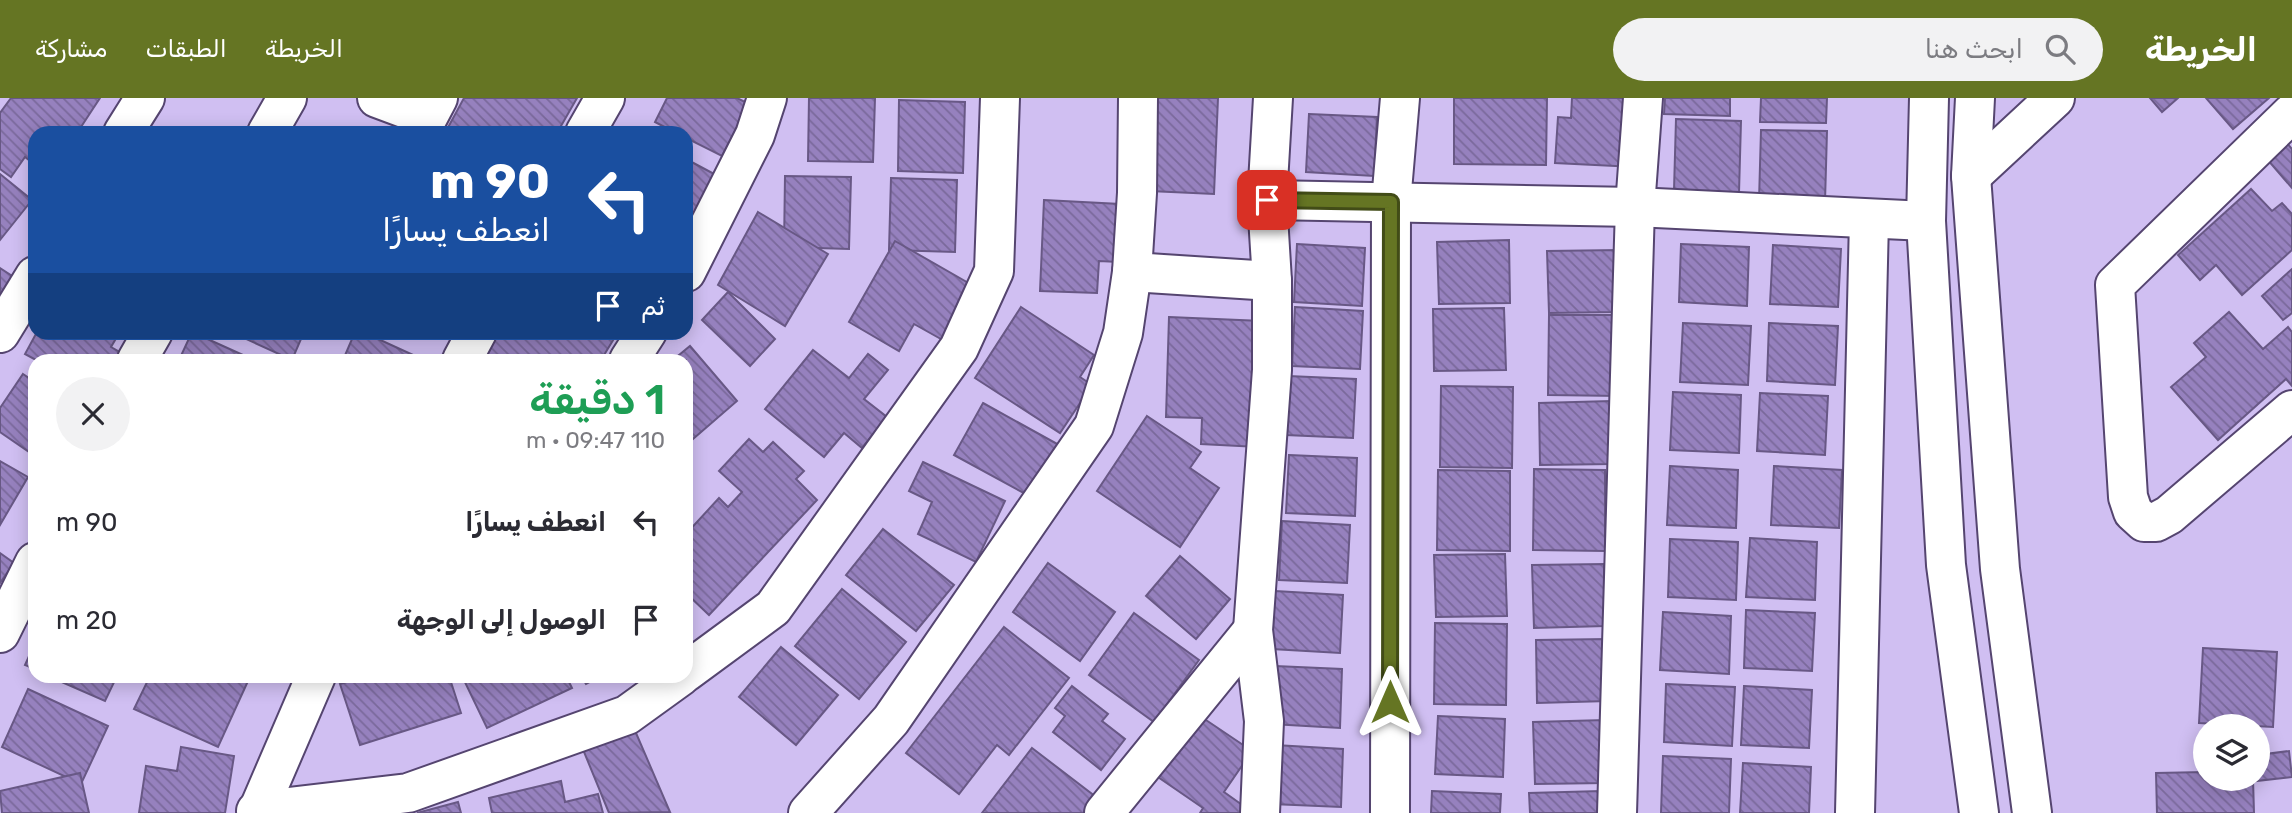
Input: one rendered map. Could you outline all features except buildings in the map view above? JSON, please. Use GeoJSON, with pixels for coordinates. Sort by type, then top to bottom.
{"type":"FeatureCollection","features":[{"type":"Feature","properties":{"kind":"street"},"geometry":{"type":"LineString","coordinates":[[127,126],[145,98]]}},
{"type":"Feature","properties":{"kind":"street"},"geometry":{"type":"LineString","coordinates":[[271,126],[287,98]]}},
{"type":"Feature","properties":{"kind":"street"},"geometry":{"type":"LineString","coordinates":[[377,98],[428,117],[438,98]]}},
{"type":"Feature","properties":{"kind":"street"},"geometry":{"type":"LineString","coordinates":[[589,126],[605,98]]}},
{"type":"Feature","properties":{"kind":"street"},"geometry":{"type":"LineString","coordinates":[[693,258],[754,135],[767,98]]}},
{"type":"Feature","properties":{"kind":"street"},"geometry":{"type":"LineString","coordinates":[[693,667],[773,608],[959,348],[994,271],[1000,98]]}},
{"type":"Feature","properties":{"kind":"street"},"geometry":{"type":"LineString","coordinates":[[808,813],[891,720],[1094,426],[1123,333],[1132,272],[1137,193],[1138,98]]}},
{"type":"Feature","properties":{"kind":"street"},"geometry":{"type":"LineString","coordinates":[[1260,813],[1264,721],[1253,630],[1272,370],[1272,281],[1267,200],[1273,98]]}},
{"type":"Feature","properties":{"kind":"street"},"geometry":{"type":"LineString","coordinates":[[1390,813],[1391,202],[1400,98]]}},
{"type":"Feature","properties":{"kind":"street"},"geometry":{"type":"LineString","coordinates":[[1617,813],[1635,207],[1643,98]]}},
{"type":"Feature","properties":{"kind":"street"},"geometry":{"type":"LineString","coordinates":[[1929,98],[1926,221],[1946,565],[1979,813]]}},
{"type":"Feature","properties":{"kind":"street"},"geometry":{"type":"LineString","coordinates":[[1975,98],[1971,176],[2000,569],[2032,813]]}},
{"type":"Feature","properties":{"kind":"street"},"geometry":{"type":"LineString","coordinates":[[1971,176],[2055,98]]}},
{"type":"Feature","properties":{"kind":"street"},"geometry":{"type":"LineString","coordinates":[[2292,113],[2115,285],[2128,497],[2133,512],[2144,522],[2156,522],[2169,515],[2292,410]]}},
{"type":"Feature","properties":{"kind":"street"},"geometry":{"type":"LineString","coordinates":[[1267,200],[1635,207],[1926,221]]}},
{"type":"Feature","properties":{"kind":"street"},"geometry":{"type":"LineString","coordinates":[[1855,813],[1869,219]]}},
{"type":"Feature","properties":{"kind":"street"},"geometry":{"type":"LineString","coordinates":[[1132,272],[1272,281]]}},
{"type":"Feature","properties":{"kind":"street"},"geometry":{"type":"LineString","coordinates":[[0,333],[28,287]]}},
{"type":"Feature","properties":{"kind":"street"},"geometry":{"type":"LineString","coordinates":[[0,633],[28,576]]}},
{"type":"Feature","properties":{"kind":"street"},"geometry":{"type":"LineString","coordinates":[[1104,813],[1253,630]]}},
{"type":"Feature","properties":{"kind":"street"},"geometry":{"type":"LineString","coordinates":[[256,812],[313,683]]}},
{"type":"Feature","properties":{"kind":"street"},"geometry":{"type":"LineString","coordinates":[[256,812],[408,793],[627,715],[671,683]]}},
{"type":"Feature","properties":{"kind":"route"},"geometry":{"type":"LineString","coordinates":[[1267,200],[1391,202],[1390,702]]}}]}
